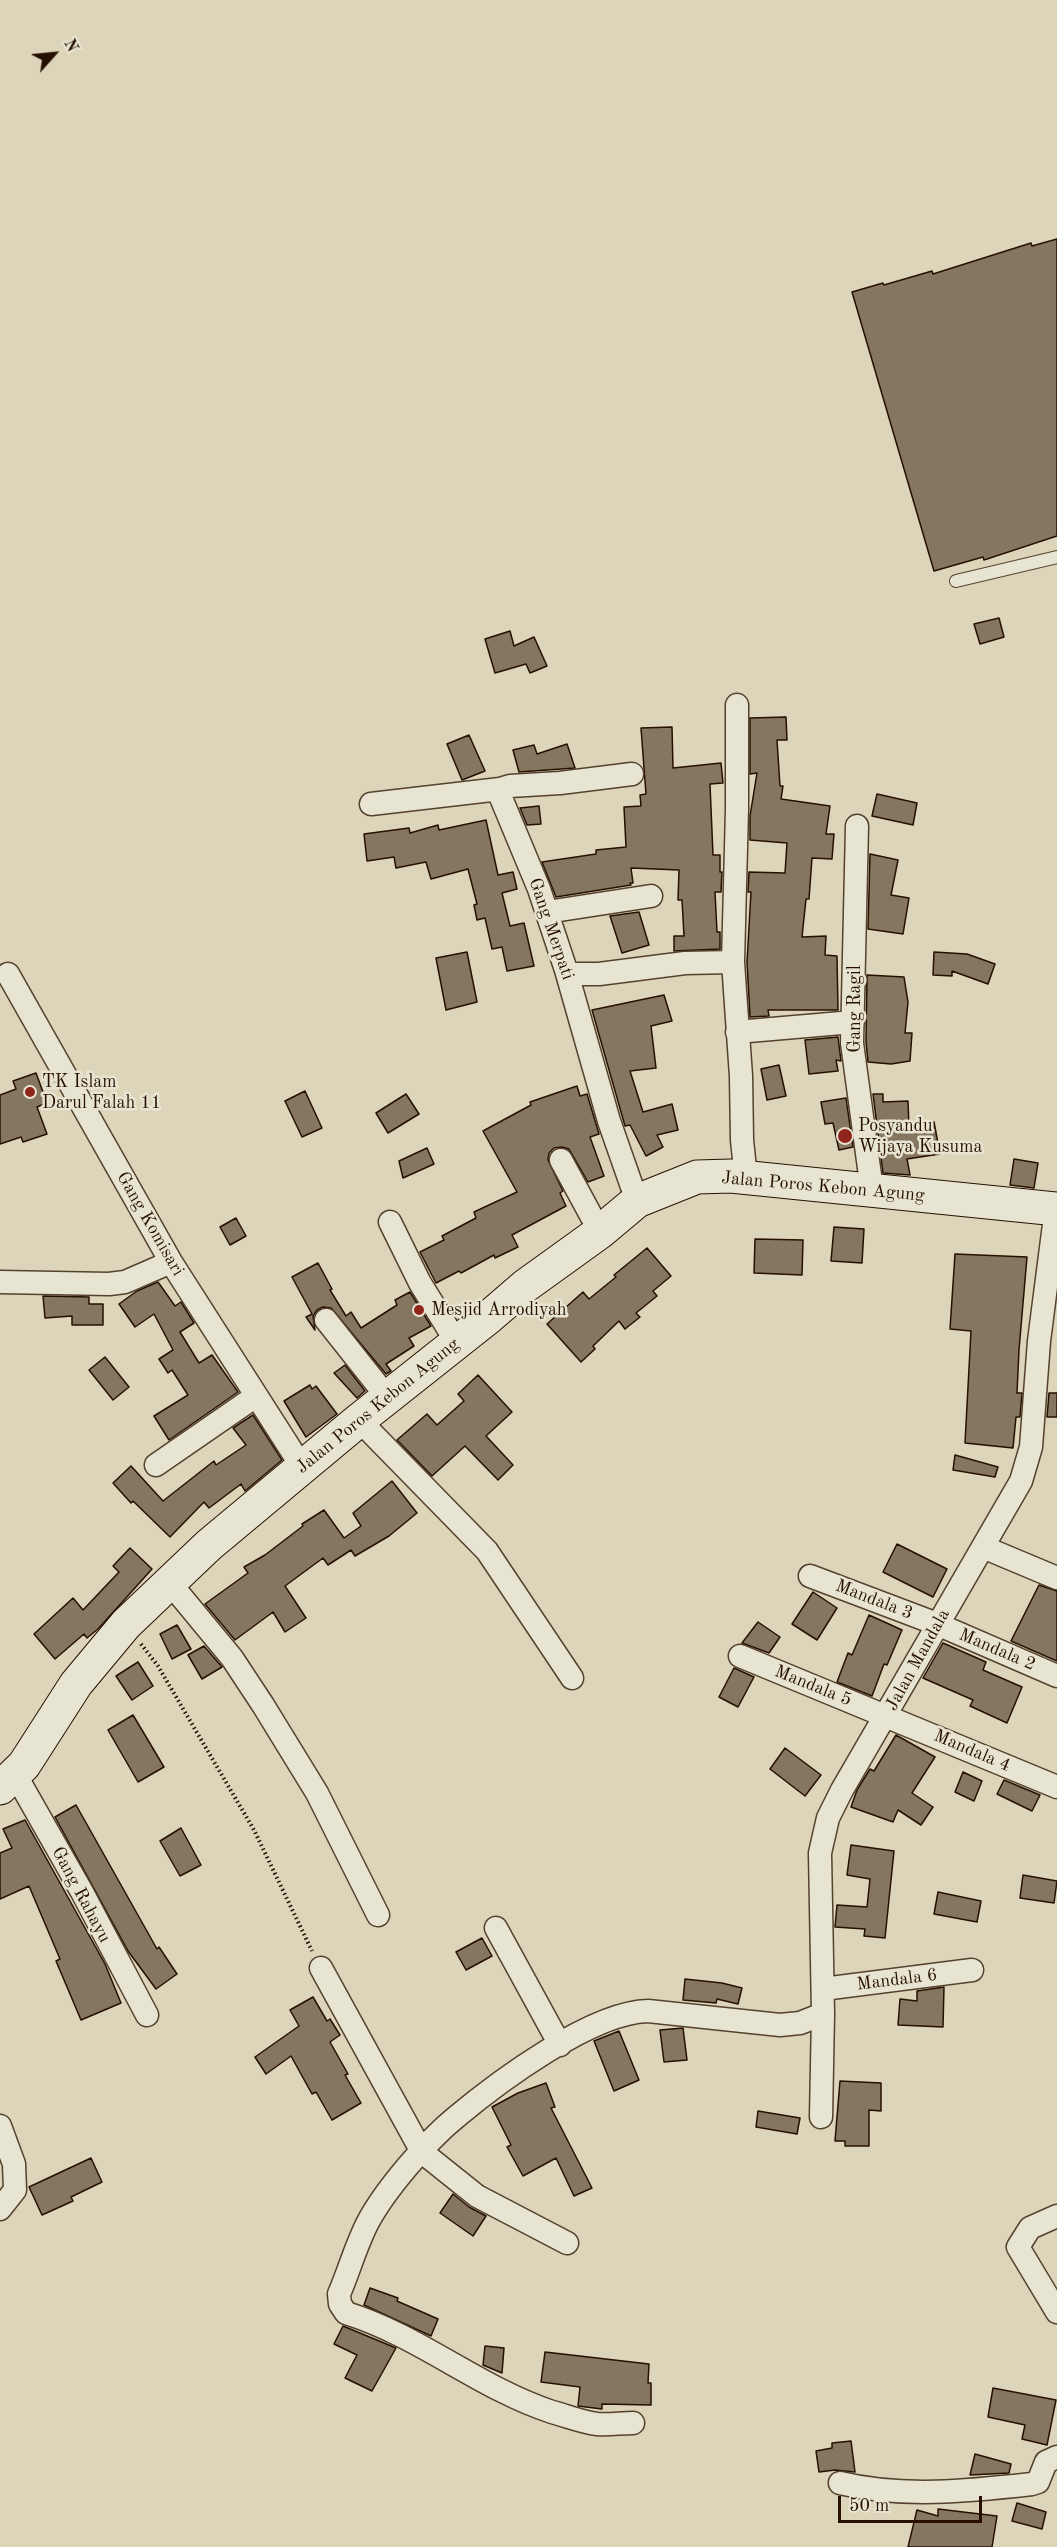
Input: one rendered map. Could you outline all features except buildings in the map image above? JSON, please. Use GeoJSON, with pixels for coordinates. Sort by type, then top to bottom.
{"type":"FeatureCollection","features":[{"type":"Feature","properties":{"kind":"main road","name":"Jalan Poros Kebon Agung"},"geometry":{"type":"LineString","coordinates":[[7,1781],[24,1765],[76,1684],[126,1624],[209,1545],[525,1286],[600,1233],[637,1201],[698,1178],[746,1178],[1056,1209]]}},
{"type":"Feature","properties":{"kind":"street"},"geometry":{"type":"LineString","coordinates":[[736,705],[733,962],[746,1178]]}},
{"type":"Feature","properties":{"kind":"street"},"geometry":{"type":"LineString","coordinates":[[371,804],[510,786],[560,783],[633,774]]}},
{"type":"Feature","properties":{"kind":"street","name":"Gang Merpati"},"geometry":{"type":"LineString","coordinates":[[500,789],[499,797],[539,889],[568,974],[609,1121],[637,1201]]}},
{"type":"Feature","properties":{"kind":"street","name":"Gang Ragil"},"geometry":{"type":"LineString","coordinates":[[857,826],[852,1043],[872,1190]]}},
{"type":"Feature","properties":{"kind":"street"},"geometry":{"type":"LineString","coordinates":[[547,912],[651,896]]}},
{"type":"Feature","properties":{"kind":"street"},"geometry":{"type":"LineString","coordinates":[[568,974],[599,974],[685,963],[733,962]]}},
{"type":"Feature","properties":{"kind":"street","name":"Gang Komisari"},"geometry":{"type":"LineString","coordinates":[[8,974],[171,1262],[302,1467]]}},
{"type":"Feature","properties":{"kind":"street"},"geometry":{"type":"LineString","coordinates":[[737,1032],[853,1022]]}},
{"type":"Feature","properties":{"kind":"street"},"geometry":{"type":"LineString","coordinates":[[561,1160],[600,1233]]}},
{"type":"Feature","properties":{"kind":"street","name":"Jalan Mandala"},"geometry":{"type":"LineString","coordinates":[[821,2117],[823,1989],[820,1853],[828,1818],[937,1624],[1021,1481],[1028,1463],[1048,1340],[1056,1209]]}},
{"type":"Feature","properties":{"kind":"street"},"geometry":{"type":"LineString","coordinates":[[390,1222],[420,1283],[457,1343]]}},
{"type":"Feature","properties":{"kind":"street"},"geometry":{"type":"LineString","coordinates":[[0,1282],[109,1284],[125,1282],[171,1262]]}},
{"type":"Feature","properties":{"kind":"street"},"geometry":{"type":"LineString","coordinates":[[326,1320],[387,1398]]}},
{"type":"Feature","properties":{"kind":"street"},"geometry":{"type":"LineString","coordinates":[[156,1466],[256,1396]]}},
{"type":"Feature","properties":{"kind":"street"},"geometry":{"type":"LineString","coordinates":[[359,1420],[487,1551],[572,1678]]}},
{"type":"Feature","properties":{"kind":"street"},"geometry":{"type":"LineString","coordinates":[[983,1548],[1057,1578]]}},
{"type":"Feature","properties":{"kind":"street","name":"Mandala 3"},"geometry":{"type":"LineString","coordinates":[[810,1576],[937,1624]]}},
{"type":"Feature","properties":{"kind":"street"},"geometry":{"type":"LineString","coordinates":[[170,1583],[232,1658],[263,1705],[317,1793],[378,1915]]}},
{"type":"Feature","properties":{"kind":"street","name":"Mandala 2"},"geometry":{"type":"LineString","coordinates":[[937,1624],[1057,1676]]}},
{"type":"Feature","properties":{"kind":"street","name":"Mandala 5"},"geometry":{"type":"LineString","coordinates":[[740,1656],[886,1716]]}},
{"type":"Feature","properties":{"kind":"street","name":"Mandala 4"},"geometry":{"type":"LineString","coordinates":[[886,1716],[1057,1787]]}},
{"type":"Feature","properties":{"kind":"street","name":"Gang Rahayu"},"geometry":{"type":"LineString","coordinates":[[7,1781],[82,1892],[147,2016]]}},
{"type":"Feature","properties":{"kind":"street"},"geometry":{"type":"LineString","coordinates":[[496,1928],[560,2045]]}},
{"type":"Feature","properties":{"kind":"street"},"geometry":{"type":"LineString","coordinates":[[321,1968],[422,2152],[477,2196],[567,2243]]}},
{"type":"Feature","properties":{"kind":"street","name":"Mandala 6"},"geometry":{"type":"LineString","coordinates":[[823,1989],[972,1970]]}},
{"type":"Feature","properties":{"kind":"street"},"geometry":{"type":"LineString","coordinates":[[633,2423],[597,2424],[525,2403],[476,2379],[416,2342],[346,2313],[340,2304],[339,2294],[368,2222],[403,2172],[454,2119],[504,2081],[560,2045],[615,2018],[634,2011],[780,2025],[800,2023],[823,2014]]}},
{"type":"Feature","properties":{"kind":"street"},"geometry":{"type":"LineString","coordinates":[[0,2126],[14,2164],[15,2190],[0,2210]]}},
{"type":"Feature","properties":{"kind":"street"},"geometry":{"type":"LineString","coordinates":[[1057,2216],[1030,2228],[1018,2247],[1057,2312]]}},
{"type":"Feature","properties":{"kind":"street"},"geometry":{"type":"LineString","coordinates":[[840,2483],[872,2490],[912,2491],[1032,2484],[1038,2482],[1046,2462],[1057,2457]]}},
{"type":"Feature","properties":{"kind":"lane"},"geometry":{"type":"LineString","coordinates":[[956,581],[1057,557]]}},
{"type":"Feature","properties":{"kind":"path"},"geometry":{"type":"LineString","coordinates":[[126,1624],[158,1666],[254,1830],[321,1968]]}},
{"type":"Feature","properties":{"kind":"place","name":"TK Islam Darul Falah 11"},"geometry":{"type":"Point","coordinates":[30,1092]}},
{"type":"Feature","properties":{"kind":"place","name":"Posyandu Wijaya Kusuma"},"geometry":{"type":"Point","coordinates":[845,1136]}},
{"type":"Feature","properties":{"kind":"place","name":"Mesjid Arrodiyah"},"geometry":{"type":"Point","coordinates":[419,1310]}}]}
